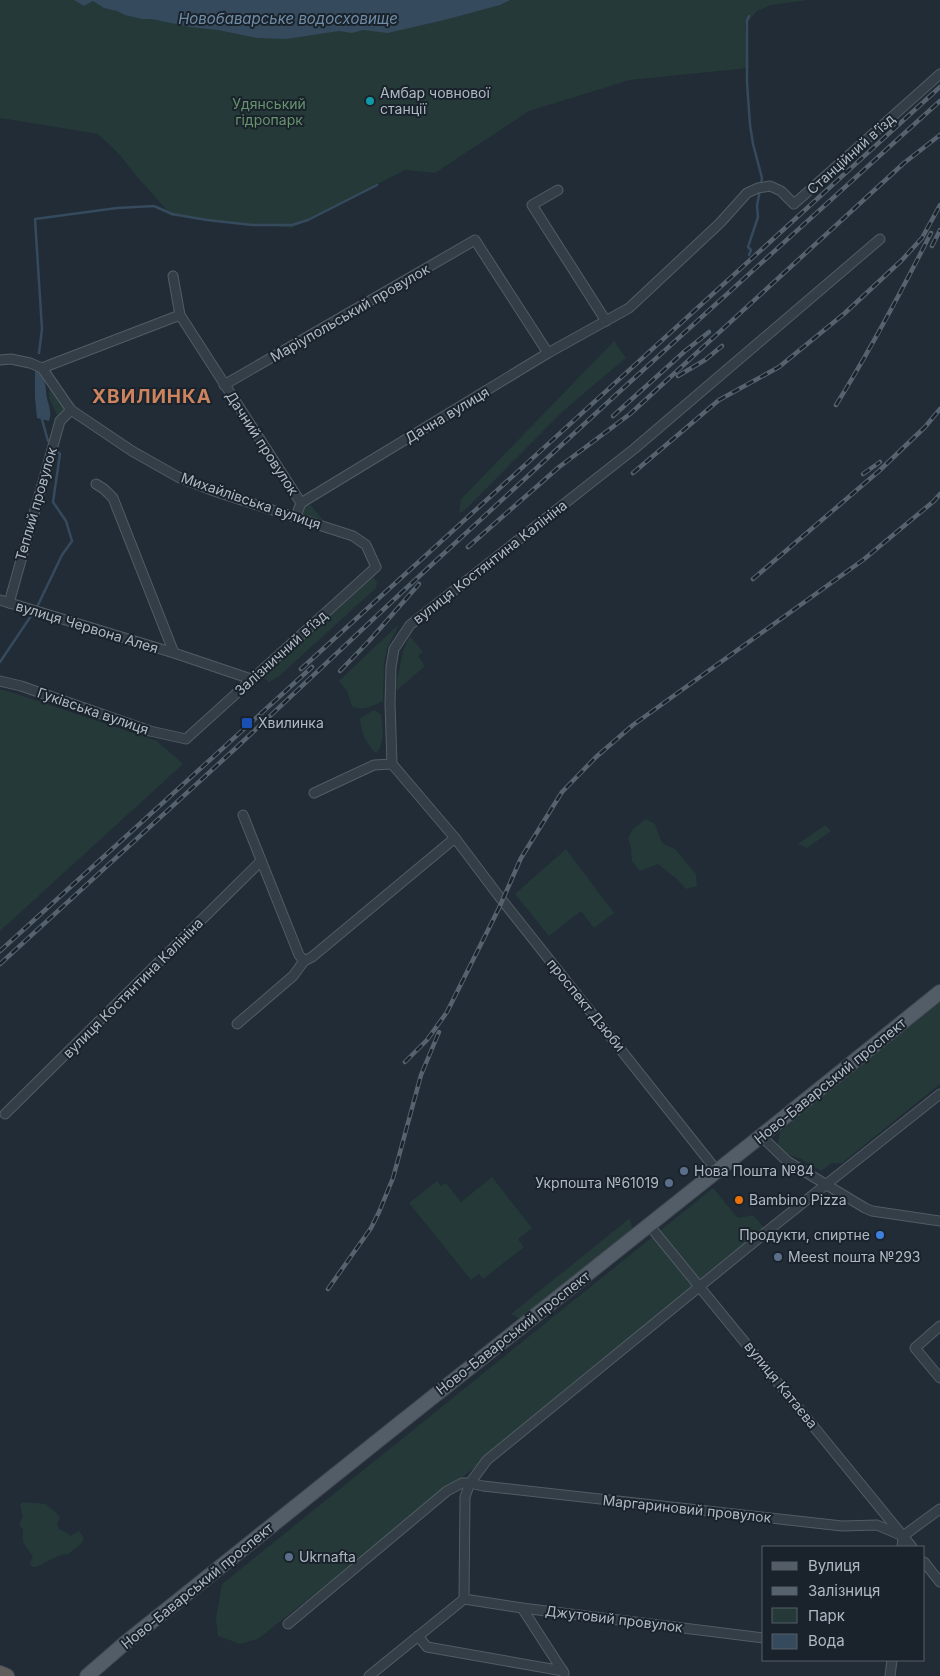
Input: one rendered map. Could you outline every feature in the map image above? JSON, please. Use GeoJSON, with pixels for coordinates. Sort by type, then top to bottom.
{"type":"FeatureCollection","features":[{"type":"Feature","properties":{"kind":"highway"},"geometry":{"type":"LineString","coordinates":[[0,1673],[7,1676]]}},
{"type":"Feature","properties":{"kind":"main road","name":"Ново-Баварський проспект"},"geometry":{"type":"LineString","coordinates":[[87,1676],[125,1643],[940,992]]}},
{"type":"Feature","properties":{"kind":"street","name":"Станційний в’їзд"},"geometry":{"type":"LineString","coordinates":[[762,187],[781,191],[794,204],[940,74]]}},
{"type":"Feature","properties":{"kind":"street","name":"Дачна вулиця"},"geometry":{"type":"LineString","coordinates":[[300,503],[548,353],[629,308],[720,223],[747,193],[762,187]]}},
{"type":"Feature","properties":{"kind":"street"},"geometry":{"type":"LineString","coordinates":[[558,190],[532,205],[606,321]]}},
{"type":"Feature","properties":{"kind":"street","name":"вулиця Костянтина Калініна"},"geometry":{"type":"LineString","coordinates":[[392,764],[391,667],[394,650],[410,625],[634,449],[880,239]]}},
{"type":"Feature","properties":{"kind":"street","name":"Маріупольський провулок"},"geometry":{"type":"LineString","coordinates":[[224,385],[475,240],[548,353]]}},
{"type":"Feature","properties":{"kind":"street","name":"Дачний провулок"},"geometry":{"type":"LineString","coordinates":[[173,276],[180,315],[300,503]]}},
{"type":"Feature","properties":{"kind":"street"},"geometry":{"type":"LineString","coordinates":[[0,360],[11,359],[42,368],[180,315]]}},
{"type":"Feature","properties":{"kind":"street","name":"Михайлівська вулиця"},"geometry":{"type":"LineString","coordinates":[[42,368],[71,410],[132,451],[178,477],[217,492],[353,536],[366,545],[376,567]]}},
{"type":"Feature","properties":{"kind":"street","name":"Теплий провулок"},"geometry":{"type":"LineString","coordinates":[[4,602],[60,421],[71,410]]}},
{"type":"Feature","properties":{"kind":"street","name":"вулиця Червона Алея"},"geometry":{"type":"LineString","coordinates":[[96,484],[113,498],[174,653]]}},
{"type":"Feature","properties":{"kind":"street"},"geometry":{"type":"LineString","coordinates":[[296,516],[300,503]]}},
{"type":"Feature","properties":{"kind":"street","name":"Залізничний в’їзд"},"geometry":{"type":"LineString","coordinates":[[186,739],[376,567]]}},
{"type":"Feature","properties":{"kind":"street","name":"вулиця Червона Алея"},"geometry":{"type":"LineString","coordinates":[[4,602],[174,653],[251,679]]}},
{"type":"Feature","properties":{"kind":"street","name":"Гуківська вулиця"},"geometry":{"type":"LineString","coordinates":[[0,681],[21,686],[150,731],[186,739]]}},
{"type":"Feature","properties":{"kind":"street"},"geometry":{"type":"LineString","coordinates":[[238,1024],[293,976],[304,961],[312,957],[454,838],[392,764],[374,765],[314,793]]}},
{"type":"Feature","properties":{"kind":"street"},"geometry":{"type":"LineString","coordinates":[[243,815],[298,955],[304,961]]}},
{"type":"Feature","properties":{"kind":"street","name":"проспект Дзюби"},"geometry":{"type":"LineString","coordinates":[[454,838],[717,1171]]}},
{"type":"Feature","properties":{"kind":"street","name":"вулиця Костянтина Калініна"},"geometry":{"type":"LineString","coordinates":[[5,1114],[260,861]]}},
{"type":"Feature","properties":{"kind":"street"},"geometry":{"type":"LineString","coordinates":[[369,1676],[464,1599],[465,1498],[470,1483],[487,1460],[940,1094]]}},
{"type":"Feature","properties":{"kind":"street"},"geometry":{"type":"LineString","coordinates":[[762,1136],[787,1161],[872,1211],[940,1221]]}},
{"type":"Feature","properties":{"kind":"street","name":"вулиця Катаєва"},"geometry":{"type":"LineString","coordinates":[[649,1224],[911,1546]]}},
{"type":"Feature","properties":{"kind":"street"},"geometry":{"type":"LineString","coordinates":[[940,1326],[915,1348],[940,1378]]}},
{"type":"Feature","properties":{"kind":"street"},"geometry":{"type":"LineString","coordinates":[[288,1624],[447,1492],[462,1483],[470,1483]]}},
{"type":"Feature","properties":{"kind":"street","name":"Маргариновий провулок"},"geometry":{"type":"LineString","coordinates":[[470,1483],[493,1488],[832,1525],[877,1525],[903,1536]]}},
{"type":"Feature","properties":{"kind":"street"},"geometry":{"type":"LineString","coordinates":[[902,1546],[903,1536],[940,1509]]}},
{"type":"Feature","properties":{"kind":"street"},"geometry":{"type":"LineString","coordinates":[[925,1563],[940,1582]]}},
{"type":"Feature","properties":{"kind":"street","name":"Джутовий провулок"},"geometry":{"type":"LineString","coordinates":[[464,1599],[762,1638]]}},
{"type":"Feature","properties":{"kind":"street"},"geometry":{"type":"LineString","coordinates":[[522,1608],[564,1674]]}},
{"type":"Feature","properties":{"kind":"street"},"geometry":{"type":"LineString","coordinates":[[418,1636],[427,1647],[564,1674]]}},
{"type":"Feature","properties":{"kind":"street"},"geometry":{"type":"LineString","coordinates":[[890,1676],[892,1661]]}},
{"type":"Feature","properties":{"kind":"green space","name":"Удянський гідропарк"},"geometry":{"type":"Polygon","coordinates":[[[0,0],[808,0],[771,5],[757,11],[745,25],[749,68],[630,80],[529,111],[435,173],[405,170],[292,228],[172,216],[120,155],[98,134],[0,118],[0,0]]]}},
{"type":"Feature","properties":{"kind":"green space"},"geometry":{"type":"Polygon","coordinates":[[[614,341],[626,358],[563,411],[464,511],[459,513],[461,499],[614,341]]]}},
{"type":"Feature","properties":{"kind":"green space"},"geometry":{"type":"Polygon","coordinates":[[[50,372],[75,406],[60,421],[49,398],[50,372]]]}},
{"type":"Feature","properties":{"kind":"green space"},"geometry":{"type":"Polygon","coordinates":[[[309,503],[323,520],[306,517],[302,513],[305,504],[309,503]]]}},
{"type":"Feature","properties":{"kind":"green space"},"geometry":{"type":"Polygon","coordinates":[[[373,577],[377,582],[376,588],[278,677],[269,682],[262,676],[373,577]]]}},
{"type":"Feature","properties":{"kind":"green space"},"geometry":{"type":"Polygon","coordinates":[[[399,624],[387,648],[384,664],[383,701],[364,708],[352,706],[347,691],[339,681],[399,624]]]}},
{"type":"Feature","properties":{"kind":"green space"},"geometry":{"type":"Polygon","coordinates":[[[411,637],[423,652],[418,656],[425,666],[397,690],[396,685],[403,651],[411,637]]]}},
{"type":"Feature","properties":{"kind":"green space"},"geometry":{"type":"Polygon","coordinates":[[[0,689],[157,741],[183,764],[0,931],[0,689]]]}},
{"type":"Feature","properties":{"kind":"green space"},"geometry":{"type":"Polygon","coordinates":[[[372,711],[381,714],[382,724],[383,735],[381,745],[376,753],[369,746],[360,718],[372,711]]]}},
{"type":"Feature","properties":{"kind":"green space"},"geometry":{"type":"Polygon","coordinates":[[[646,819],[655,824],[662,843],[675,849],[696,874],[697,886],[686,889],[658,864],[640,871],[632,861],[628,838],[633,829],[646,819]]]}},
{"type":"Feature","properties":{"kind":"green space"},"geometry":{"type":"Polygon","coordinates":[[[825,825],[831,831],[807,848],[798,844],[825,825]]]}},
{"type":"Feature","properties":{"kind":"green space"},"geometry":{"type":"Polygon","coordinates":[[[566,849],[614,913],[594,928],[581,911],[549,936],[515,894],[566,849]]]}},
{"type":"Feature","properties":{"kind":"green space"},"geometry":{"type":"Polygon","coordinates":[[[940,1002],[940,1084],[842,1163],[832,1163],[821,1171],[801,1159],[783,1153],[777,1148],[780,1132],[940,1002]]]}},
{"type":"Feature","properties":{"kind":"green space"},"geometry":{"type":"Polygon","coordinates":[[[492,1177],[532,1228],[518,1239],[524,1247],[483,1279],[479,1274],[471,1280],[409,1203],[437,1181],[441,1186],[446,1183],[461,1202],[492,1177]]]}},
{"type":"Feature","properties":{"kind":"green space"},"geometry":{"type":"Polygon","coordinates":[[[713,1188],[738,1218],[753,1215],[765,1229],[469,1472],[258,1639],[240,1644],[218,1636],[216,1618],[222,1584],[713,1188]]]}},
{"type":"Feature","properties":{"kind":"green space"},"geometry":{"type":"Polygon","coordinates":[[[630,1218],[632,1229],[520,1319],[511,1314],[630,1218]]]}},
{"type":"Feature","properties":{"kind":"green space"},"geometry":{"type":"Polygon","coordinates":[[[23,1502],[46,1504],[60,1517],[57,1524],[59,1529],[70,1536],[79,1531],[84,1538],[82,1543],[68,1554],[60,1555],[36,1567],[32,1567],[30,1563],[33,1557],[23,1542],[23,1529],[19,1525],[23,1517],[20,1505],[23,1502]]]}},
{"type":"Feature","properties":{"kind":"water","name":"Новобаварське водосховище"},"geometry":{"type":"Polygon","coordinates":[[[74,0],[510,0],[500,5],[388,33],[363,30],[352,33],[339,31],[286,39],[257,38],[152,19],[142,19],[104,8],[93,1],[84,6],[74,0]]]}},
{"type":"Feature","properties":{"kind":"water"},"geometry":{"type":"Polygon","coordinates":[[[35,370],[42,375],[45,382],[50,412],[49,421],[37,418],[35,370]]]}},
{"type":"Feature","properties":{"kind":"waterway"},"geometry":{"type":"LineString","coordinates":[[749,16],[747,21],[747,82],[750,125],[762,178],[757,206],[758,217],[748,247],[751,250],[749,255]]}},
{"type":"Feature","properties":{"kind":"waterway"},"geometry":{"type":"LineString","coordinates":[[39,353],[42,329],[35,219],[117,208],[154,206],[172,214],[207,220],[252,225],[292,225],[308,220],[377,185]]}},
{"type":"Feature","properties":{"kind":"waterway"},"geometry":{"type":"LineString","coordinates":[[41,416],[48,441]]}},
{"type":"Feature","properties":{"kind":"waterway"},"geometry":{"type":"LineString","coordinates":[[36,609],[62,555],[72,541],[66,521],[53,502],[60,454],[57,451]]}},
{"type":"Feature","properties":{"kind":"waterway"},"geometry":{"type":"LineString","coordinates":[[0,662],[33,613]]}},
{"type":"Feature","properties":{"kind":"railway"},"geometry":{"type":"LineString","coordinates":[[301,669],[940,87]]}},
{"type":"Feature","properties":{"kind":"railway"},"geometry":{"type":"LineString","coordinates":[[0,964],[619,392],[940,101]]}},
{"type":"Feature","properties":{"kind":"railway"},"geometry":{"type":"LineString","coordinates":[[468,547],[559,467],[630,414],[904,163],[940,135]]}},
{"type":"Feature","properties":{"kind":"railway"},"geometry":{"type":"LineString","coordinates":[[633,473],[719,400],[779,367],[845,313],[902,260],[922,238],[940,205]]}},
{"type":"Feature","properties":{"kind":"railway"},"geometry":{"type":"LineString","coordinates":[[932,246],[940,230]]}},
{"type":"Feature","properties":{"kind":"railway"},"geometry":{"type":"LineString","coordinates":[[836,405],[885,320],[931,233]]}},
{"type":"Feature","properties":{"kind":"railway"},"geometry":{"type":"LineString","coordinates":[[613,416],[685,351],[709,332]]}},
{"type":"Feature","properties":{"kind":"railway"},"geometry":{"type":"LineString","coordinates":[[678,376],[705,360],[722,346]]}},
{"type":"Feature","properties":{"kind":"railway"},"geometry":{"type":"LineString","coordinates":[[753,579],[879,471],[925,427],[940,409]]}},
{"type":"Feature","properties":{"kind":"railway"},"geometry":{"type":"LineString","coordinates":[[863,474],[880,462]]}},
{"type":"Feature","properties":{"kind":"railway"},"geometry":{"type":"LineString","coordinates":[[405,1062],[427,1040],[447,1012],[499,908],[521,858],[562,792],[596,757],[633,725],[863,560],[940,494]]}},
{"type":"Feature","properties":{"kind":"railway"},"geometry":{"type":"LineString","coordinates":[[340,671],[419,584]]}},
{"type":"Feature","properties":{"kind":"railway"},"geometry":{"type":"LineString","coordinates":[[0,951],[312,667]]}},
{"type":"Feature","properties":{"kind":"railway"},"geometry":{"type":"LineString","coordinates":[[328,1289],[371,1228],[379,1212],[393,1178],[421,1075],[439,1032]]}},
{"type":"Feature","properties":{"kind":"place","name":"Амбар човнової станції"},"geometry":{"type":"Point","coordinates":[370,101]}},
{"type":"Feature","properties":{"kind":"place","name":"Хвилинка"},"geometry":{"type":"Point","coordinates":[247,723]}},
{"type":"Feature","properties":{"kind":"place","name":"Нова Пошта №84"},"geometry":{"type":"Point","coordinates":[684,1171]}},
{"type":"Feature","properties":{"kind":"place","name":"Укрпошта №61019"},"geometry":{"type":"Point","coordinates":[669,1183]}},
{"type":"Feature","properties":{"kind":"place","name":"Bambino Pizza"},"geometry":{"type":"Point","coordinates":[739,1200]}},
{"type":"Feature","properties":{"kind":"place","name":"Продукти, спиртне"},"geometry":{"type":"Point","coordinates":[880,1235]}},
{"type":"Feature","properties":{"kind":"place","name":"Meest пошта №293"},"geometry":{"type":"Point","coordinates":[778,1257]}},
{"type":"Feature","properties":{"kind":"place","name":"Ukrnafta"},"geometry":{"type":"Point","coordinates":[289,1557]}},
{"type":"Feature","properties":{"kind":"district","name":"ХВИЛИНКА"},"geometry":{"type":"Point","coordinates":[152,396]}}]}
